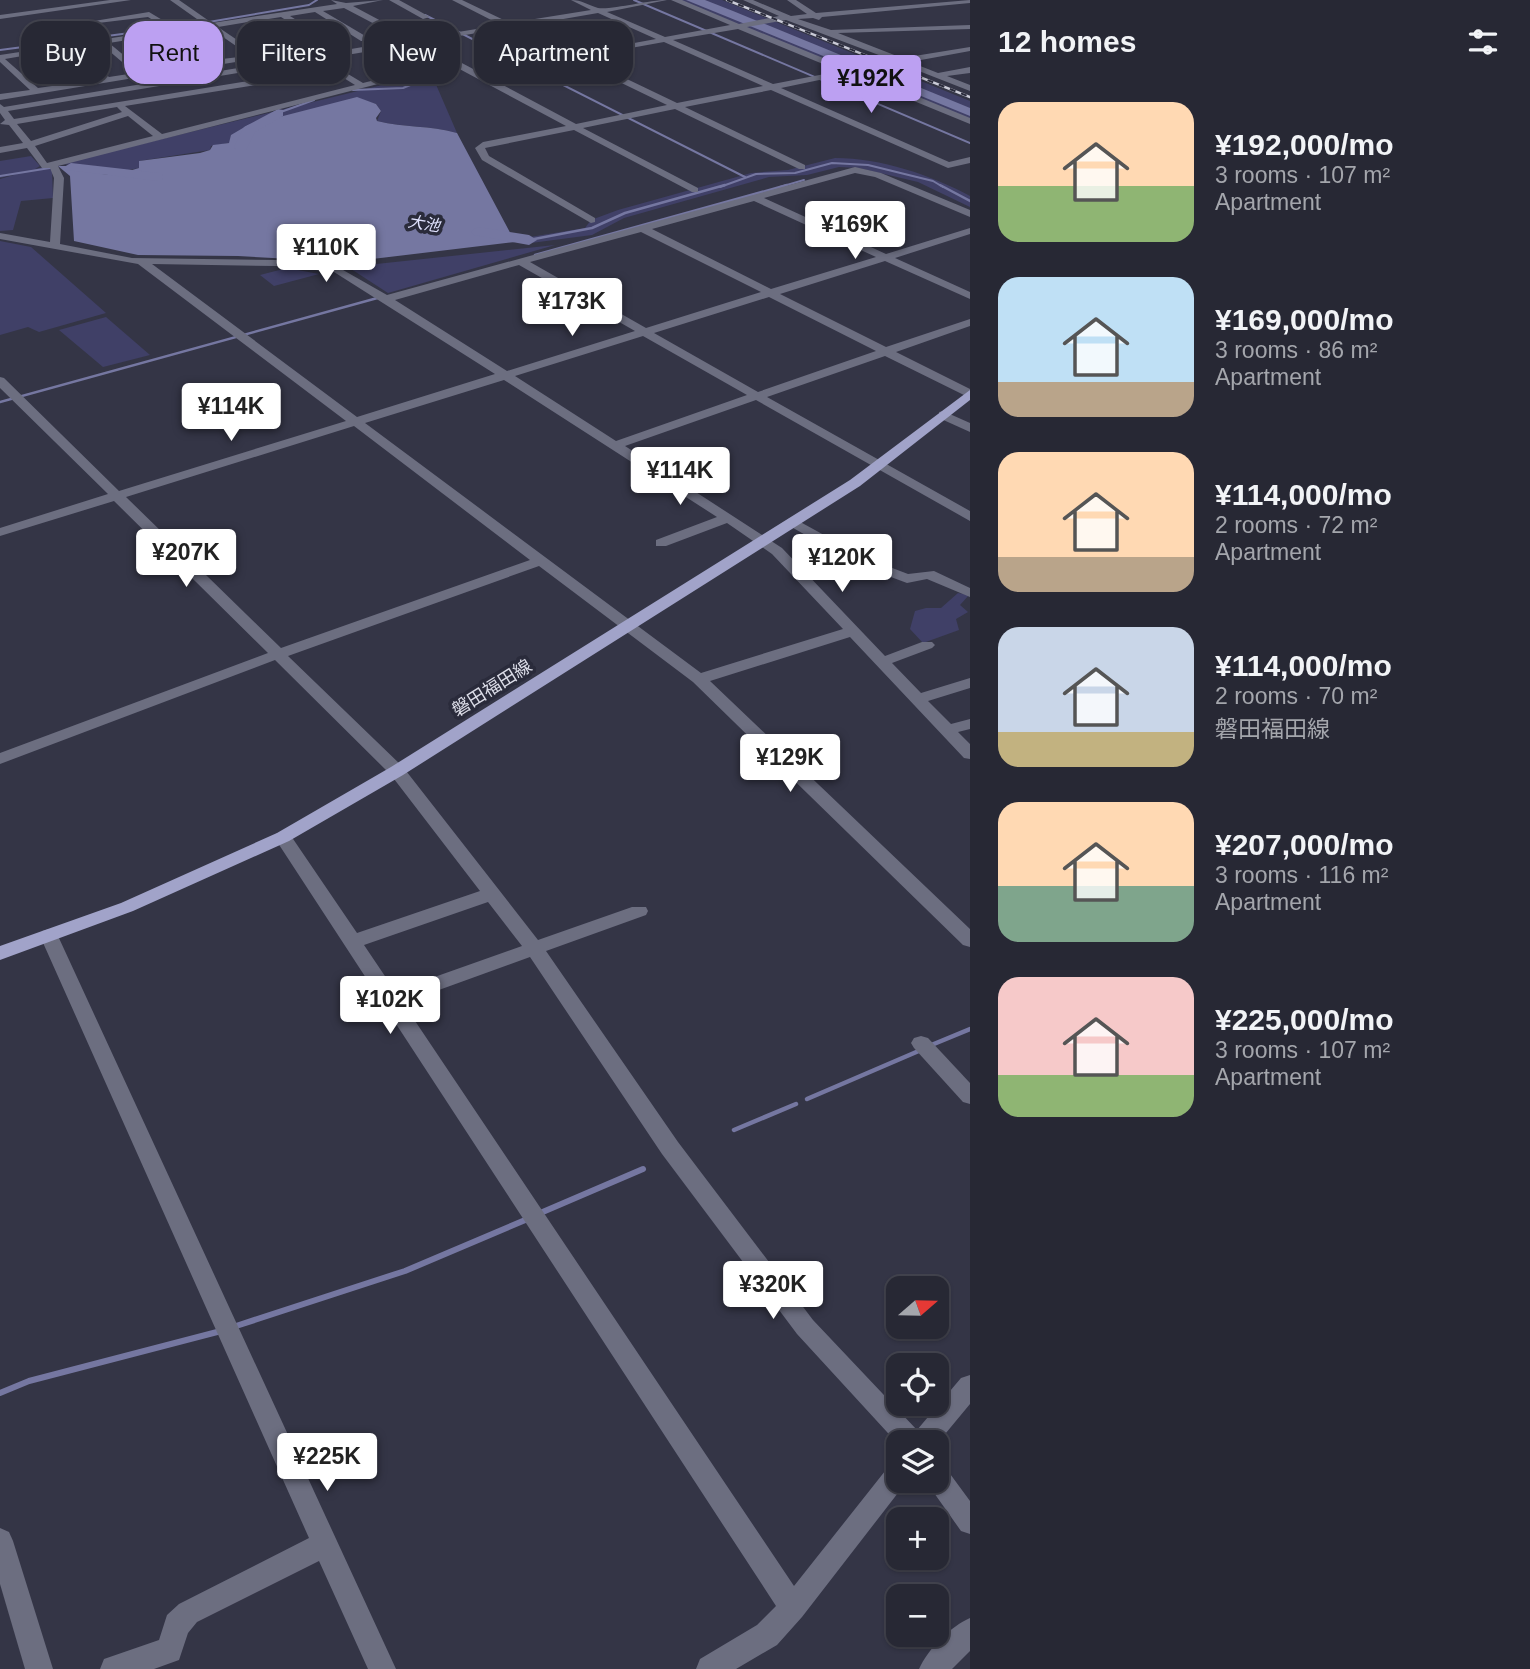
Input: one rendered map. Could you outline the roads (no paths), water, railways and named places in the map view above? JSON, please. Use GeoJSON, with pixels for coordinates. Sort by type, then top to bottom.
{"type":"FeatureCollection","features":[{"type":"Feature","properties":{"kind":"main road","name":"磐田福田線"},"geometry":{"type":"LineString","coordinates":[[0,953],[181,885],[283,837],[397,771],[764,541],[879,466],[970,394]]}},
{"type":"Feature","properties":{"kind":"street"},"geometry":{"type":"LineString","coordinates":[[48,0],[64,9]]}},
{"type":"Feature","properties":{"kind":"street"},"geometry":{"type":"LineString","coordinates":[[0,17],[64,9],[86,3],[127,0]]}},
{"type":"Feature","properties":{"kind":"street"},"geometry":{"type":"LineString","coordinates":[[174,0],[208,21]]}},
{"type":"Feature","properties":{"kind":"street"},"geometry":{"type":"LineString","coordinates":[[335,0],[375,21]]}},
{"type":"Feature","properties":{"kind":"street"},"geometry":{"type":"LineString","coordinates":[[223,22],[379,0]]}},
{"type":"Feature","properties":{"kind":"street"},"geometry":{"type":"LineString","coordinates":[[393,0],[426,17]]}},
{"type":"Feature","properties":{"kind":"street"},"geometry":{"type":"LineString","coordinates":[[456,0],[500,21]]}},
{"type":"Feature","properties":{"kind":"street"},"geometry":{"type":"LineString","coordinates":[[575,0],[948,165],[970,160]]}},
{"type":"Feature","properties":{"kind":"street"},"geometry":{"type":"LineString","coordinates":[[545,21],[663,0]]}},
{"type":"Feature","properties":{"kind":"street"},"geometry":{"type":"LineString","coordinates":[[675,0],[970,121]]}},
{"type":"Feature","properties":{"kind":"street"},"geometry":{"type":"LineString","coordinates":[[747,0],[817,30],[970,26]]}},
{"type":"Feature","properties":{"kind":"street"},"geometry":{"type":"LineString","coordinates":[[878,0],[970,42]]}},
{"type":"Feature","properties":{"kind":"street"},"geometry":{"type":"LineString","coordinates":[[793,1],[806,1]]}},
{"type":"Feature","properties":{"kind":"street"},"geometry":{"type":"LineString","coordinates":[[793,1],[817,16],[830,31],[970,88]]}},
{"type":"Feature","properties":{"kind":"street"},"geometry":{"type":"LineString","coordinates":[[633,44],[762,20],[970,1]]}},
{"type":"Feature","properties":{"kind":"street"},"geometry":{"type":"LineString","coordinates":[[317,10],[364,39]]}},
{"type":"Feature","properties":{"kind":"street"},"geometry":{"type":"LineString","coordinates":[[99,21],[149,14],[158,21]]}},
{"type":"Feature","properties":{"kind":"street"},"geometry":{"type":"LineString","coordinates":[[283,15],[292,21]]}},
{"type":"Feature","properties":{"kind":"street"},"geometry":{"type":"LineString","coordinates":[[350,41],[364,39]]}},
{"type":"Feature","properties":{"kind":"street"},"geometry":{"type":"LineString","coordinates":[[110,48],[124,59]]}},
{"type":"Feature","properties":{"kind":"street"},"geometry":{"type":"LineString","coordinates":[[591,220],[485,158],[480,148],[674,106],[970,50]]}},
{"type":"Feature","properties":{"kind":"street"},"geometry":{"type":"LineString","coordinates":[[0,57],[21,54]]}},
{"type":"Feature","properties":{"kind":"street"},"geometry":{"type":"LineString","coordinates":[[0,57],[36,91]]}},
{"type":"Feature","properties":{"kind":"street"},"geometry":{"type":"LineString","coordinates":[[938,75],[970,70]]}},
{"type":"Feature","properties":{"kind":"street"},"geometry":{"type":"LineString","coordinates":[[237,72],[1,109],[45,166],[371,84]]}},
{"type":"Feature","properties":{"kind":"street"},"geometry":{"type":"LineString","coordinates":[[350,78],[363,86]]}},
{"type":"Feature","properties":{"kind":"street"},"geometry":{"type":"LineString","coordinates":[[0,97],[79,84]]}},
{"type":"Feature","properties":{"kind":"street"},"geometry":{"type":"LineString","coordinates":[[0,123],[246,84]]}},
{"type":"Feature","properties":{"kind":"street"},"geometry":{"type":"LineString","coordinates":[[494,84],[695,190]]}},
{"type":"Feature","properties":{"kind":"street"},"geometry":{"type":"LineString","coordinates":[[628,84],[802,167]]}},
{"type":"Feature","properties":{"kind":"street"},"geometry":{"type":"LineString","coordinates":[[155,85],[171,96]]}},
{"type":"Feature","properties":{"kind":"street"},"geometry":{"type":"LineString","coordinates":[[229,87],[238,93]]}},
{"type":"Feature","properties":{"kind":"street"},"geometry":{"type":"LineString","coordinates":[[118,104],[162,138]]}},
{"type":"Feature","properties":{"kind":"street"},"geometry":{"type":"LineString","coordinates":[[257,105],[266,111]]}},
{"type":"Feature","properties":{"kind":"street"},"geometry":{"type":"LineString","coordinates":[[0,150],[30,145],[129,113]]}},
{"type":"Feature","properties":{"kind":"street"},"geometry":{"type":"LineString","coordinates":[[52,115],[66,132]]}},
{"type":"Feature","properties":{"kind":"street"},"geometry":{"type":"LineString","coordinates":[[53,165],[59,178],[55,246]]}},
{"type":"Feature","properties":{"kind":"street"},"geometry":{"type":"LineString","coordinates":[[388,298],[855,170],[878,175],[970,214]]}},
{"type":"Feature","properties":{"kind":"street"},"geometry":{"type":"LineString","coordinates":[[754,197],[970,296]]}},
{"type":"Feature","properties":{"kind":"street"},"geometry":{"type":"LineString","coordinates":[[642,228],[970,394]]}},
{"type":"Feature","properties":{"kind":"street"},"geometry":{"type":"LineString","coordinates":[[0,532],[970,231]]}},
{"type":"Feature","properties":{"kind":"street"},"geometry":{"type":"LineString","coordinates":[[0,236],[112,259],[142,262],[256,262],[336,269],[388,298],[764,541],[970,754]]}},
{"type":"Feature","properties":{"kind":"street"},"geometry":{"type":"LineString","coordinates":[[142,262],[699,679],[970,940]]}},
{"type":"Feature","properties":{"kind":"street"},"geometry":{"type":"LineString","coordinates":[[521,262],[970,517]]}},
{"type":"Feature","properties":{"kind":"street"},"geometry":{"type":"LineString","coordinates":[[616,445],[970,322]]}},
{"type":"Feature","properties":{"kind":"street"},"geometry":{"type":"LineString","coordinates":[[0,382],[6,395],[117,496],[397,771],[534,948],[675,1155],[804,1327],[901,1430]]}},
{"type":"Feature","properties":{"kind":"street"},"geometry":{"type":"LineString","coordinates":[[943,415],[970,428]]}},
{"type":"Feature","properties":{"kind":"street"},"geometry":{"type":"LineString","coordinates":[[661,543],[728,518]]}},
{"type":"Feature","properties":{"kind":"street"},"geometry":{"type":"LineString","coordinates":[[793,522],[861,561],[907,579],[929,574],[970,593]]}},
{"type":"Feature","properties":{"kind":"street"},"geometry":{"type":"LineString","coordinates":[[0,759],[278,654],[540,561]]}},
{"type":"Feature","properties":{"kind":"street"},"geometry":{"type":"LineString","coordinates":[[699,679],[852,631]]}},
{"type":"Feature","properties":{"kind":"street"},"geometry":{"type":"LineString","coordinates":[[882,662],[927,645]]}},
{"type":"Feature","properties":{"kind":"street"},"geometry":{"type":"LineString","coordinates":[[918,699],[970,683]]}},
{"type":"Feature","properties":{"kind":"street"},"geometry":{"type":"LineString","coordinates":[[948,730],[970,724]]}},
{"type":"Feature","properties":{"kind":"street"},"geometry":{"type":"LineString","coordinates":[[283,837],[793,1608]]}},
{"type":"Feature","properties":{"kind":"street"},"geometry":{"type":"LineString","coordinates":[[352,942],[492,894]]}},
{"type":"Feature","properties":{"kind":"street"},"geometry":{"type":"LineString","coordinates":[[391,1000],[639,911]]}},
{"type":"Feature","properties":{"kind":"street"},"geometry":{"type":"LineString","coordinates":[[49,936],[382,1669]]}},
{"type":"Feature","properties":{"kind":"street"},"geometry":{"type":"LineString","coordinates":[[925,1048],[970,1096]]}},
{"type":"Feature","properties":{"kind":"street"},"geometry":{"type":"LineString","coordinates":[[933,1430],[970,1386]]}},
{"type":"Feature","properties":{"kind":"street"},"geometry":{"type":"LineString","coordinates":[[710,1669],[767,1635],[793,1608],[886,1489]]}},
{"type":"Feature","properties":{"kind":"street"},"geometry":{"type":"LineString","coordinates":[[949,1493],[970,1522]]}},
{"type":"Feature","properties":{"kind":"street"},"geometry":{"type":"LineString","coordinates":[[0,1541],[39,1669]]}},
{"type":"Feature","properties":{"kind":"street"},"geometry":{"type":"LineString","coordinates":[[114,1669],[169,1650],[177,1625],[188,1613],[325,1544]]}},
{"type":"Feature","properties":{"kind":"street"},"geometry":{"type":"LineString","coordinates":[[933,1669],[970,1632]]}},
{"type":"Feature","properties":{"kind":"water"},"geometry":{"type":"Polygon","coordinates":[[[686,0],[705,0],[733,11],[970,108],[970,116],[686,0]]]}},
{"type":"Feature","properties":{"kind":"water"},"geometry":{"type":"Polygon","coordinates":[[[357,97],[376,104],[381,111],[377,121],[457,133],[515,242],[347,262],[238,256],[138,255],[74,241],[70,176],[58,166],[89,166],[102,174],[115,175],[139,168],[139,161],[200,153],[210,150],[213,145],[229,143],[231,135],[248,125],[357,97]]]}},
{"type":"Feature","properties":{"kind":"waterway"},"geometry":{"type":"LineString","coordinates":[[0,50],[191,25],[309,5],[317,0]]}},
{"type":"Feature","properties":{"kind":"waterway"},"geometry":{"type":"LineString","coordinates":[[634,0],[970,143]]}},
{"type":"Feature","properties":{"kind":"waterway"},"geometry":{"type":"LineString","coordinates":[[425,15],[745,177]]}},
{"type":"Feature","properties":{"kind":"waterway"},"geometry":{"type":"LineString","coordinates":[[353,90],[403,88],[413,84]]}},
{"type":"Feature","properties":{"kind":"waterway"},"geometry":{"type":"LineString","coordinates":[[278,113],[314,100]]}},
{"type":"Feature","properties":{"kind":"waterway","name":"大池"},"geometry":{"type":"LineString","coordinates":[[241,147],[249,130],[278,113]]}},
{"type":"Feature","properties":{"kind":"waterway"},"geometry":{"type":"LineString","coordinates":[[720,187],[756,174],[795,173],[832,163],[868,165],[933,181],[943,187]]}},
{"type":"Feature","properties":{"kind":"waterway"},"geometry":{"type":"LineString","coordinates":[[0,176],[56,167]]}},
{"type":"Feature","properties":{"kind":"waterway","name":"大池"},"geometry":{"type":"LineString","coordinates":[[71,167],[159,177]]}},
{"type":"Feature","properties":{"kind":"waterway"},"geometry":{"type":"LineString","coordinates":[[784,186],[804,180]]}},
{"type":"Feature","properties":{"kind":"waterway"},"geometry":{"type":"LineString","coordinates":[[529,240],[592,228],[625,213],[725,185]]}},
{"type":"Feature","properties":{"kind":"waterway"},"geometry":{"type":"LineString","coordinates":[[940,185],[970,201]]}},
{"type":"Feature","properties":{"kind":"waterway"},"geometry":{"type":"LineString","coordinates":[[535,255],[784,186]]}},
{"type":"Feature","properties":{"kind":"waterway"},"geometry":{"type":"LineString","coordinates":[[780,187],[784,186]]}},
{"type":"Feature","properties":{"kind":"waterway","name":"大池"},"geometry":{"type":"LineString","coordinates":[[479,232],[529,240]]}},
{"type":"Feature","properties":{"kind":"waterway"},"geometry":{"type":"LineString","coordinates":[[0,402],[381,297]]}},
{"type":"Feature","properties":{"kind":"waterway"},"geometry":{"type":"LineString","coordinates":[[929,1046],[970,1029]]}},
{"type":"Feature","properties":{"kind":"waterway"},"geometry":{"type":"LineString","coordinates":[[807,1099],[921,1050]]}},
{"type":"Feature","properties":{"kind":"waterway"},"geometry":{"type":"LineString","coordinates":[[734,1130],[796,1104]]}},
{"type":"Feature","properties":{"kind":"waterway"},"geometry":{"type":"LineString","coordinates":[[538,1214],[643,1169]]}},
{"type":"Feature","properties":{"kind":"waterway"},"geometry":{"type":"LineString","coordinates":[[233,1327],[405,1271],[530,1218]]}},
{"type":"Feature","properties":{"kind":"waterway"},"geometry":{"type":"LineString","coordinates":[[0,1393],[29,1381],[221,1331]]}},
{"type":"Feature","properties":{"kind":"railway"},"geometry":{"type":"LineString","coordinates":[[727,0],[970,97]]}}]}
